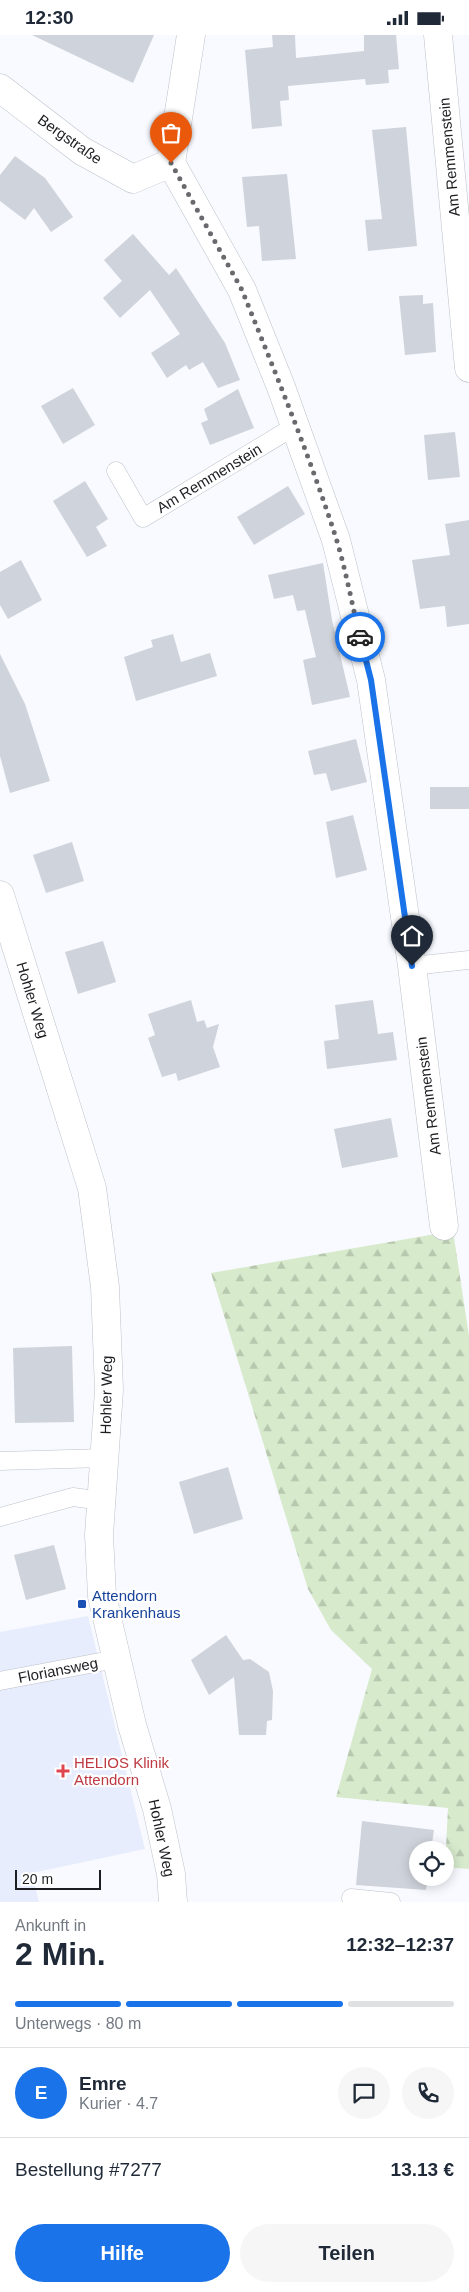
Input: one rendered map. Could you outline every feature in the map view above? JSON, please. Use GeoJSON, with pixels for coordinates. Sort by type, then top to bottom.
{"type":"FeatureCollection","features":[{"type":"Feature","properties":{"kind":"street"},"geometry":{"type":"LineString","coordinates":[[171,163],[191,35]]}},
{"type":"Feature","properties":{"kind":"street","name":"Am Remmenstein"},"geometry":{"type":"LineString","coordinates":[[438,35],[469,368]]}},
{"type":"Feature","properties":{"kind":"street","name":"Bergstraße"},"geometry":{"type":"LineString","coordinates":[[0,88],[82,151],[133,179],[171,163]]}},
{"type":"Feature","properties":{"kind":"street","name":"Am Remmenstein"},"geometry":{"type":"LineString","coordinates":[[171,163],[242,290],[295,426],[336,540],[371,680],[412,966],[444,1226]]}},
{"type":"Feature","properties":{"kind":"street","name":"Hohler Weg"},"geometry":{"type":"LineString","coordinates":[[0,895],[92,1188],[105,1287],[109,1390],[99,1535],[102,1596],[116,1659],[157,1809],[171,1874],[173,1902]]}},
{"type":"Feature","properties":{"kind":"lane","name":"Am Remmenstein"},"geometry":{"type":"LineString","coordinates":[[116,471],[143,518],[295,426]]}},
{"type":"Feature","properties":{"kind":"lane"},"geometry":{"type":"LineString","coordinates":[[412,966],[469,960]]}},
{"type":"Feature","properties":{"kind":"lane"},"geometry":{"type":"LineString","coordinates":[[0,1461],[104,1458]]}},
{"type":"Feature","properties":{"kind":"lane"},"geometry":{"type":"LineString","coordinates":[[0,1517],[73,1497],[102,1501]]}},
{"type":"Feature","properties":{"kind":"lane","name":"Floriansweg"},"geometry":{"type":"LineString","coordinates":[[0,1681],[116,1659]]}},
{"type":"Feature","properties":{"kind":"lane"},"geometry":{"type":"LineString","coordinates":[[351,1898],[391,1902]]}},
{"type":"Feature","properties":{"kind":"shaded area","name":"HELIOS Klinik Attendorn"},"geometry":{"type":"Polygon","coordinates":[[[88,1616],[145,1849],[32,1873],[39,1902],[0,1902],[0,1632],[88,1616]]]}},
{"type":"Feature","properties":{"kind":"green space"},"geometry":{"type":"Polygon","coordinates":[[[453,1231],[469,1336],[469,1869],[454,1868],[454,1841],[446,1841],[448,1808],[336,1797],[372,1669],[331,1630],[308,1589],[211,1273],[453,1231]]]}},
{"type":"Feature","properties":{"kind":"building"},"geometry":{"type":"Polygon","coordinates":[[[32,35],[154,35],[133,83],[32,35]]]}},
{"type":"Feature","properties":{"kind":"building"},"geometry":{"type":"Polygon","coordinates":[[[272,35],[295,35],[296,58],[364,51],[364,35],[396,35],[399,69],[388,70],[389,83],[366,85],[365,79],[288,86],[289,100],[280,101],[282,126],[252,129],[245,50],[273,47],[272,35]]]}},
{"type":"Feature","properties":{"kind":"building"},"geometry":{"type":"Polygon","coordinates":[[[406,127],[417,246],[368,251],[365,220],[382,219],[372,130],[406,127]]]}},
{"type":"Feature","properties":{"kind":"building"},"geometry":{"type":"Polygon","coordinates":[[[15,156],[45,178],[73,217],[51,232],[34,208],[25,220],[0,201],[0,175],[15,156]]]}},
{"type":"Feature","properties":{"kind":"building"},"geometry":{"type":"Polygon","coordinates":[[[287,174],[296,259],[262,261],[259,226],[247,227],[242,177],[287,174]]]}},
{"type":"Feature","properties":{"kind":"building"},"geometry":{"type":"Polygon","coordinates":[[[133,234],[169,275],[176,268],[225,343],[240,380],[218,388],[203,362],[189,370],[186,365],[167,378],[151,353],[180,334],[150,290],[120,318],[103,298],[122,281],[104,260],[133,234]]]}},
{"type":"Feature","properties":{"kind":"building"},"geometry":{"type":"Polygon","coordinates":[[[423,295],[423,304],[433,303],[436,352],[405,355],[399,296],[423,295]]]}},
{"type":"Feature","properties":{"kind":"building"},"geometry":{"type":"Polygon","coordinates":[[[73,388],[95,425],[63,444],[41,406],[73,388]]]}},
{"type":"Feature","properties":{"kind":"building"},"geometry":{"type":"Polygon","coordinates":[[[238,389],[254,428],[210,445],[201,423],[208,420],[204,409],[238,389]]]}},
{"type":"Feature","properties":{"kind":"building"},"geometry":{"type":"Polygon","coordinates":[[[455,432],[460,477],[428,480],[424,435],[455,432]]]}},
{"type":"Feature","properties":{"kind":"building"},"geometry":{"type":"Polygon","coordinates":[[[85,481],[108,519],[96,527],[107,546],[87,557],[53,501],[85,481]]]}},
{"type":"Feature","properties":{"kind":"building"},"geometry":{"type":"Polygon","coordinates":[[[288,486],[305,514],[254,545],[237,517],[288,486]]]}},
{"type":"Feature","properties":{"kind":"building"},"geometry":{"type":"Polygon","coordinates":[[[469,520],[469,624],[447,627],[445,606],[420,609],[412,560],[450,555],[445,524],[469,520]]]}},
{"type":"Feature","properties":{"kind":"building"},"geometry":{"type":"Polygon","coordinates":[[[21,560],[42,600],[8,619],[0,605],[0,572],[21,560]]]}},
{"type":"Feature","properties":{"kind":"building"},"geometry":{"type":"Polygon","coordinates":[[[323,563],[332,620],[350,697],[312,705],[303,660],[316,657],[305,610],[297,611],[293,595],[274,599],[268,575],[323,563]]]}},
{"type":"Feature","properties":{"kind":"building"},"geometry":{"type":"Polygon","coordinates":[[[173,634],[181,662],[210,653],[217,676],[136,701],[124,657],[153,647],[151,640],[173,634]]]}},
{"type":"Feature","properties":{"kind":"building"},"geometry":{"type":"Polygon","coordinates":[[[0,654],[25,704],[50,781],[10,793],[0,756],[0,654]]]}},
{"type":"Feature","properties":{"kind":"building"},"geometry":{"type":"Polygon","coordinates":[[[356,739],[367,782],[331,791],[326,773],[314,775],[308,751],[356,739]]]}},
{"type":"Feature","properties":{"kind":"building"},"geometry":{"type":"Polygon","coordinates":[[[430,787],[469,787],[469,809],[430,809],[430,787]]]}},
{"type":"Feature","properties":{"kind":"building"},"geometry":{"type":"Polygon","coordinates":[[[353,815],[367,870],[336,878],[326,822],[353,815]]]}},
{"type":"Feature","properties":{"kind":"building"},"geometry":{"type":"Polygon","coordinates":[[[72,842],[84,881],[46,893],[33,855],[72,842]]]}},
{"type":"Feature","properties":{"kind":"building"},"geometry":{"type":"Polygon","coordinates":[[[103,941],[116,982],[78,994],[65,952],[103,941]]]}},
{"type":"Feature","properties":{"kind":"building"},"geometry":{"type":"Polygon","coordinates":[[[191,1000],[197,1022],[204,1020],[207,1028],[219,1024],[213,1047],[220,1067],[178,1081],[176,1073],[162,1077],[148,1038],[155,1035],[148,1014],[191,1000]]]}},
{"type":"Feature","properties":{"kind":"building"},"geometry":{"type":"Polygon","coordinates":[[[373,1000],[378,1034],[393,1032],[397,1060],[327,1069],[324,1041],[339,1039],[335,1005],[373,1000]]]}},
{"type":"Feature","properties":{"kind":"building"},"geometry":{"type":"Polygon","coordinates":[[[391,1118],[398,1157],[342,1168],[334,1129],[391,1118]]]}},
{"type":"Feature","properties":{"kind":"building"},"geometry":{"type":"Polygon","coordinates":[[[72,1346],[74,1422],[15,1423],[13,1348],[72,1346]]]}},
{"type":"Feature","properties":{"kind":"building"},"geometry":{"type":"Polygon","coordinates":[[[228,1467],[243,1519],[194,1534],[179,1482],[228,1467]]]}},
{"type":"Feature","properties":{"kind":"building"},"geometry":{"type":"Polygon","coordinates":[[[54,1545],[66,1589],[26,1600],[14,1555],[54,1545]]]}},
{"type":"Feature","properties":{"kind":"building"},"geometry":{"type":"Polygon","coordinates":[[[226,1635],[243,1660],[250,1659],[269,1672],[273,1691],[272,1720],[267,1721],[266,1735],[239,1735],[234,1677],[209,1695],[191,1660],[226,1635]]]}},
{"type":"Feature","properties":{"kind":"building"},"geometry":{"type":"Polygon","coordinates":[[[362,1821],[434,1830],[432,1841],[409,1841],[409,1886],[427,1886],[426,1890],[356,1885],[362,1821]]]}},
{"type":"Feature","properties":{"kind":"way so far"},"geometry":{"type":"LineString","coordinates":[[171,163],[242,290],[249,306],[281,387],[336,540],[360,637]]}},
{"type":"Feature","properties":{"kind":"place","name":"Attendorn Krankenhaus"},"geometry":{"type":"Point","coordinates":[82,1604]}},
{"type":"Feature","properties":{"kind":"place","name":"HELIOS Klinik Attendorn"},"geometry":{"type":"Point","coordinates":[63,1771]}},
{"type":"Feature","properties":{"kind":"route"},"geometry":{"type":"LineString","coordinates":[[360,637],[371,680],[412,966]]}}]}
